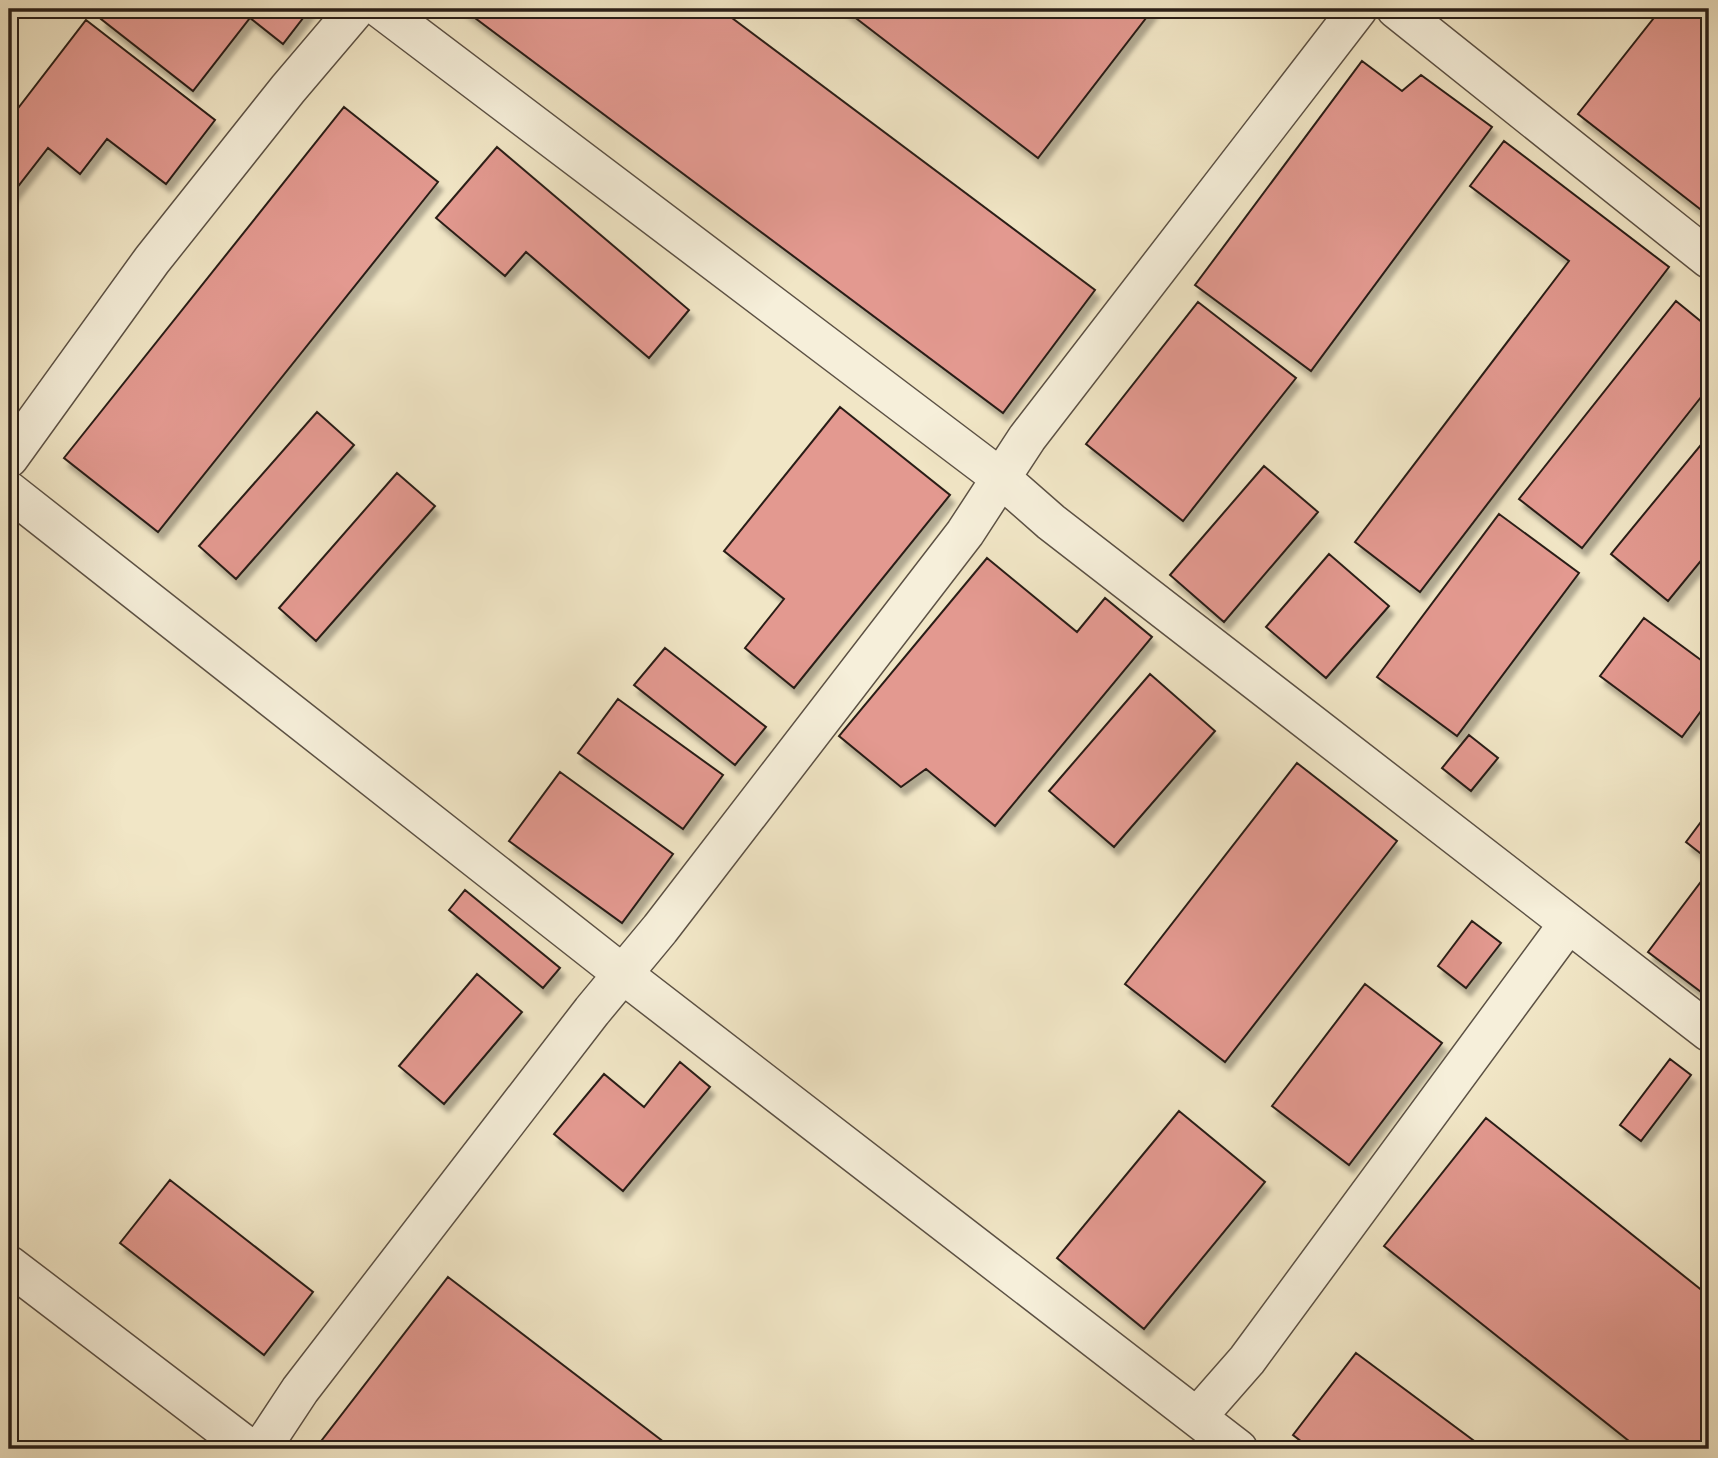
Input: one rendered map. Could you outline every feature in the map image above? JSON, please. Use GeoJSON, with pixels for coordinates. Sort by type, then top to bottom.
{"type":"FeatureCollection","features":[{"type":"Feature","properties":{"kind":"street"},"geometry":{"type":"LineString","coordinates":[[9,458],[152,260],[288,89],[356,9]]}},
{"type":"Feature","properties":{"kind":"street"},"geometry":{"type":"LineString","coordinates":[[381,9],[1002,479],[1051,522],[1709,1032]]}},
{"type":"Feature","properties":{"kind":"street"},"geometry":{"type":"LineString","coordinates":[[261,1449],[308,1379],[956,544],[1027,438],[1358,9]]}},
{"type":"Feature","properties":{"kind":"street"},"geometry":{"type":"LineString","coordinates":[[1396,9],[1709,259]]}},
{"type":"Feature","properties":{"kind":"street"},"geometry":{"type":"LineString","coordinates":[[9,491],[624,975],[1238,1449]]}},
{"type":"Feature","properties":{"kind":"street"},"geometry":{"type":"LineString","coordinates":[[1197,1417],[1247,1360],[1568,924]]}},
{"type":"Feature","properties":{"kind":"street"},"geometry":{"type":"LineString","coordinates":[[9,1265],[250,1449]]}},
{"type":"Feature","properties":{"kind":"building"},"geometry":{"type":"Polygon","coordinates":[[[109,9],[310,9],[283,44],[250,18],[193,91],[101,19],[109,9]]]}},
{"type":"Feature","properties":{"kind":"building"},"geometry":{"type":"Polygon","coordinates":[[[463,9],[720,9],[1095,290],[1003,413],[463,9]]]}},
{"type":"Feature","properties":{"kind":"building"},"geometry":{"type":"Polygon","coordinates":[[[844,9],[1153,9],[1038,158],[844,9]]]}},
{"type":"Feature","properties":{"kind":"building"},"geometry":{"type":"Polygon","coordinates":[[[1661,9],[1709,9],[1709,216],[1578,114],[1661,9]]]}},
{"type":"Feature","properties":{"kind":"building"},"geometry":{"type":"Polygon","coordinates":[[[86,20],[215,120],[166,184],[107,139],[80,174],[48,148],[9,198],[9,120],[86,20]]]}},
{"type":"Feature","properties":{"kind":"building"},"geometry":{"type":"Polygon","coordinates":[[[1362,61],[1402,91],[1421,75],[1492,127],[1311,371],[1195,285],[1362,61]]]}},
{"type":"Feature","properties":{"kind":"building"},"geometry":{"type":"Polygon","coordinates":[[[344,107],[438,182],[158,532],[64,458],[344,107]]]}},
{"type":"Feature","properties":{"kind":"building"},"geometry":{"type":"Polygon","coordinates":[[[1504,141],[1669,267],[1420,592],[1355,542],[1569,261],[1470,186],[1504,141]]]}},
{"type":"Feature","properties":{"kind":"building"},"geometry":{"type":"Polygon","coordinates":[[[497,147],[689,310],[649,358],[526,252],[505,276],[436,218],[497,147]]]}},
{"type":"Feature","properties":{"kind":"building"},"geometry":{"type":"Polygon","coordinates":[[[1676,301],[1709,328],[1709,387],[1582,548],[1519,499],[1676,301]]]}},
{"type":"Feature","properties":{"kind":"building"},"geometry":{"type":"Polygon","coordinates":[[[1198,302],[1296,378],[1183,521],[1086,444],[1198,302]]]}},
{"type":"Feature","properties":{"kind":"building"},"geometry":{"type":"Polygon","coordinates":[[[840,407],[950,495],[794,688],[745,648],[784,599],[724,551],[840,407]]]}},
{"type":"Feature","properties":{"kind":"building"},"geometry":{"type":"Polygon","coordinates":[[[317,412],[354,445],[236,579],[199,546],[317,412]]]}},
{"type":"Feature","properties":{"kind":"building"},"geometry":{"type":"Polygon","coordinates":[[[1709,435],[1709,551],[1668,601],[1611,554],[1709,435]]]}},
{"type":"Feature","properties":{"kind":"building"},"geometry":{"type":"Polygon","coordinates":[[[1264,466],[1318,512],[1224,622],[1170,575],[1264,466]]]}},
{"type":"Feature","properties":{"kind":"building"},"geometry":{"type":"Polygon","coordinates":[[[397,473],[435,506],[316,641],[279,608],[397,473]]]}},
{"type":"Feature","properties":{"kind":"building"},"geometry":{"type":"Polygon","coordinates":[[[1499,514],[1579,573],[1457,736],[1377,677],[1499,514]]]}},
{"type":"Feature","properties":{"kind":"building"},"geometry":{"type":"Polygon","coordinates":[[[1329,554],[1389,606],[1326,678],[1266,627],[1329,554]]]}},
{"type":"Feature","properties":{"kind":"building"},"geometry":{"type":"Polygon","coordinates":[[[987,558],[1077,632],[1105,598],[1152,637],[995,826],[926,769],[901,787],[839,736],[987,558]]]}},
{"type":"Feature","properties":{"kind":"building"},"geometry":{"type":"Polygon","coordinates":[[[1644,618],[1709,666],[1709,700],[1682,737],[1600,676],[1644,618]]]}},
{"type":"Feature","properties":{"kind":"building"},"geometry":{"type":"Polygon","coordinates":[[[665,648],[766,727],[735,765],[634,685],[665,648]]]}},
{"type":"Feature","properties":{"kind":"building"},"geometry":{"type":"Polygon","coordinates":[[[1150,674],[1215,731],[1114,847],[1049,791],[1150,674]]]}},
{"type":"Feature","properties":{"kind":"building"},"geometry":{"type":"Polygon","coordinates":[[[618,699],[723,775],[683,829],[578,753],[618,699]]]}},
{"type":"Feature","properties":{"kind":"building"},"geometry":{"type":"Polygon","coordinates":[[[1469,735],[1498,758],[1471,791],[1442,768],[1469,735]]]}},
{"type":"Feature","properties":{"kind":"building"},"geometry":{"type":"Polygon","coordinates":[[[1297,763],[1397,841],[1225,1062],[1125,984],[1297,763]]]}},
{"type":"Feature","properties":{"kind":"building"},"geometry":{"type":"Polygon","coordinates":[[[560,772],[673,854],[622,923],[509,841],[560,772]]]}},
{"type":"Feature","properties":{"kind":"building"},"geometry":{"type":"Polygon","coordinates":[[[1709,811],[1709,860],[1686,842],[1709,811]]]}},
{"type":"Feature","properties":{"kind":"building"},"geometry":{"type":"Polygon","coordinates":[[[1709,871],[1709,998],[1648,952],[1709,871]]]}},
{"type":"Feature","properties":{"kind":"building"},"geometry":{"type":"Polygon","coordinates":[[[465,890],[560,968],[543,988],[449,910],[465,890]]]}},
{"type":"Feature","properties":{"kind":"building"},"geometry":{"type":"Polygon","coordinates":[[[1472,921],[1501,943],[1466,988],[1438,966],[1472,921]]]}},
{"type":"Feature","properties":{"kind":"building"},"geometry":{"type":"Polygon","coordinates":[[[477,974],[522,1012],[444,1104],[399,1066],[477,974]]]}},
{"type":"Feature","properties":{"kind":"building"},"geometry":{"type":"Polygon","coordinates":[[[1365,984],[1442,1043],[1349,1165],[1272,1106],[1365,984]]]}},
{"type":"Feature","properties":{"kind":"building"},"geometry":{"type":"Polygon","coordinates":[[[1670,1059],[1691,1075],[1641,1141],[1620,1125],[1670,1059]]]}},
{"type":"Feature","properties":{"kind":"building"},"geometry":{"type":"Polygon","coordinates":[[[680,1062],[710,1087],[623,1191],[554,1134],[604,1074],[644,1107],[680,1062]]]}},
{"type":"Feature","properties":{"kind":"building"},"geometry":{"type":"Polygon","coordinates":[[[1179,1111],[1265,1182],[1144,1329],[1057,1258],[1179,1111]]]}},
{"type":"Feature","properties":{"kind":"building"},"geometry":{"type":"Polygon","coordinates":[[[1486,1118],[1709,1296],[1709,1449],[1639,1449],[1384,1246],[1486,1118]]]}},
{"type":"Feature","properties":{"kind":"building"},"geometry":{"type":"Polygon","coordinates":[[[170,1180],[313,1292],[264,1355],[120,1243],[170,1180]]]}},
{"type":"Feature","properties":{"kind":"building"},"geometry":{"type":"Polygon","coordinates":[[[448,1277],[673,1449],[315,1449],[448,1277]]]}},
{"type":"Feature","properties":{"kind":"building"},"geometry":{"type":"Polygon","coordinates":[[[1356,1353],[1485,1449],[1311,1449],[1293,1435],[1356,1353]]]}}]}
